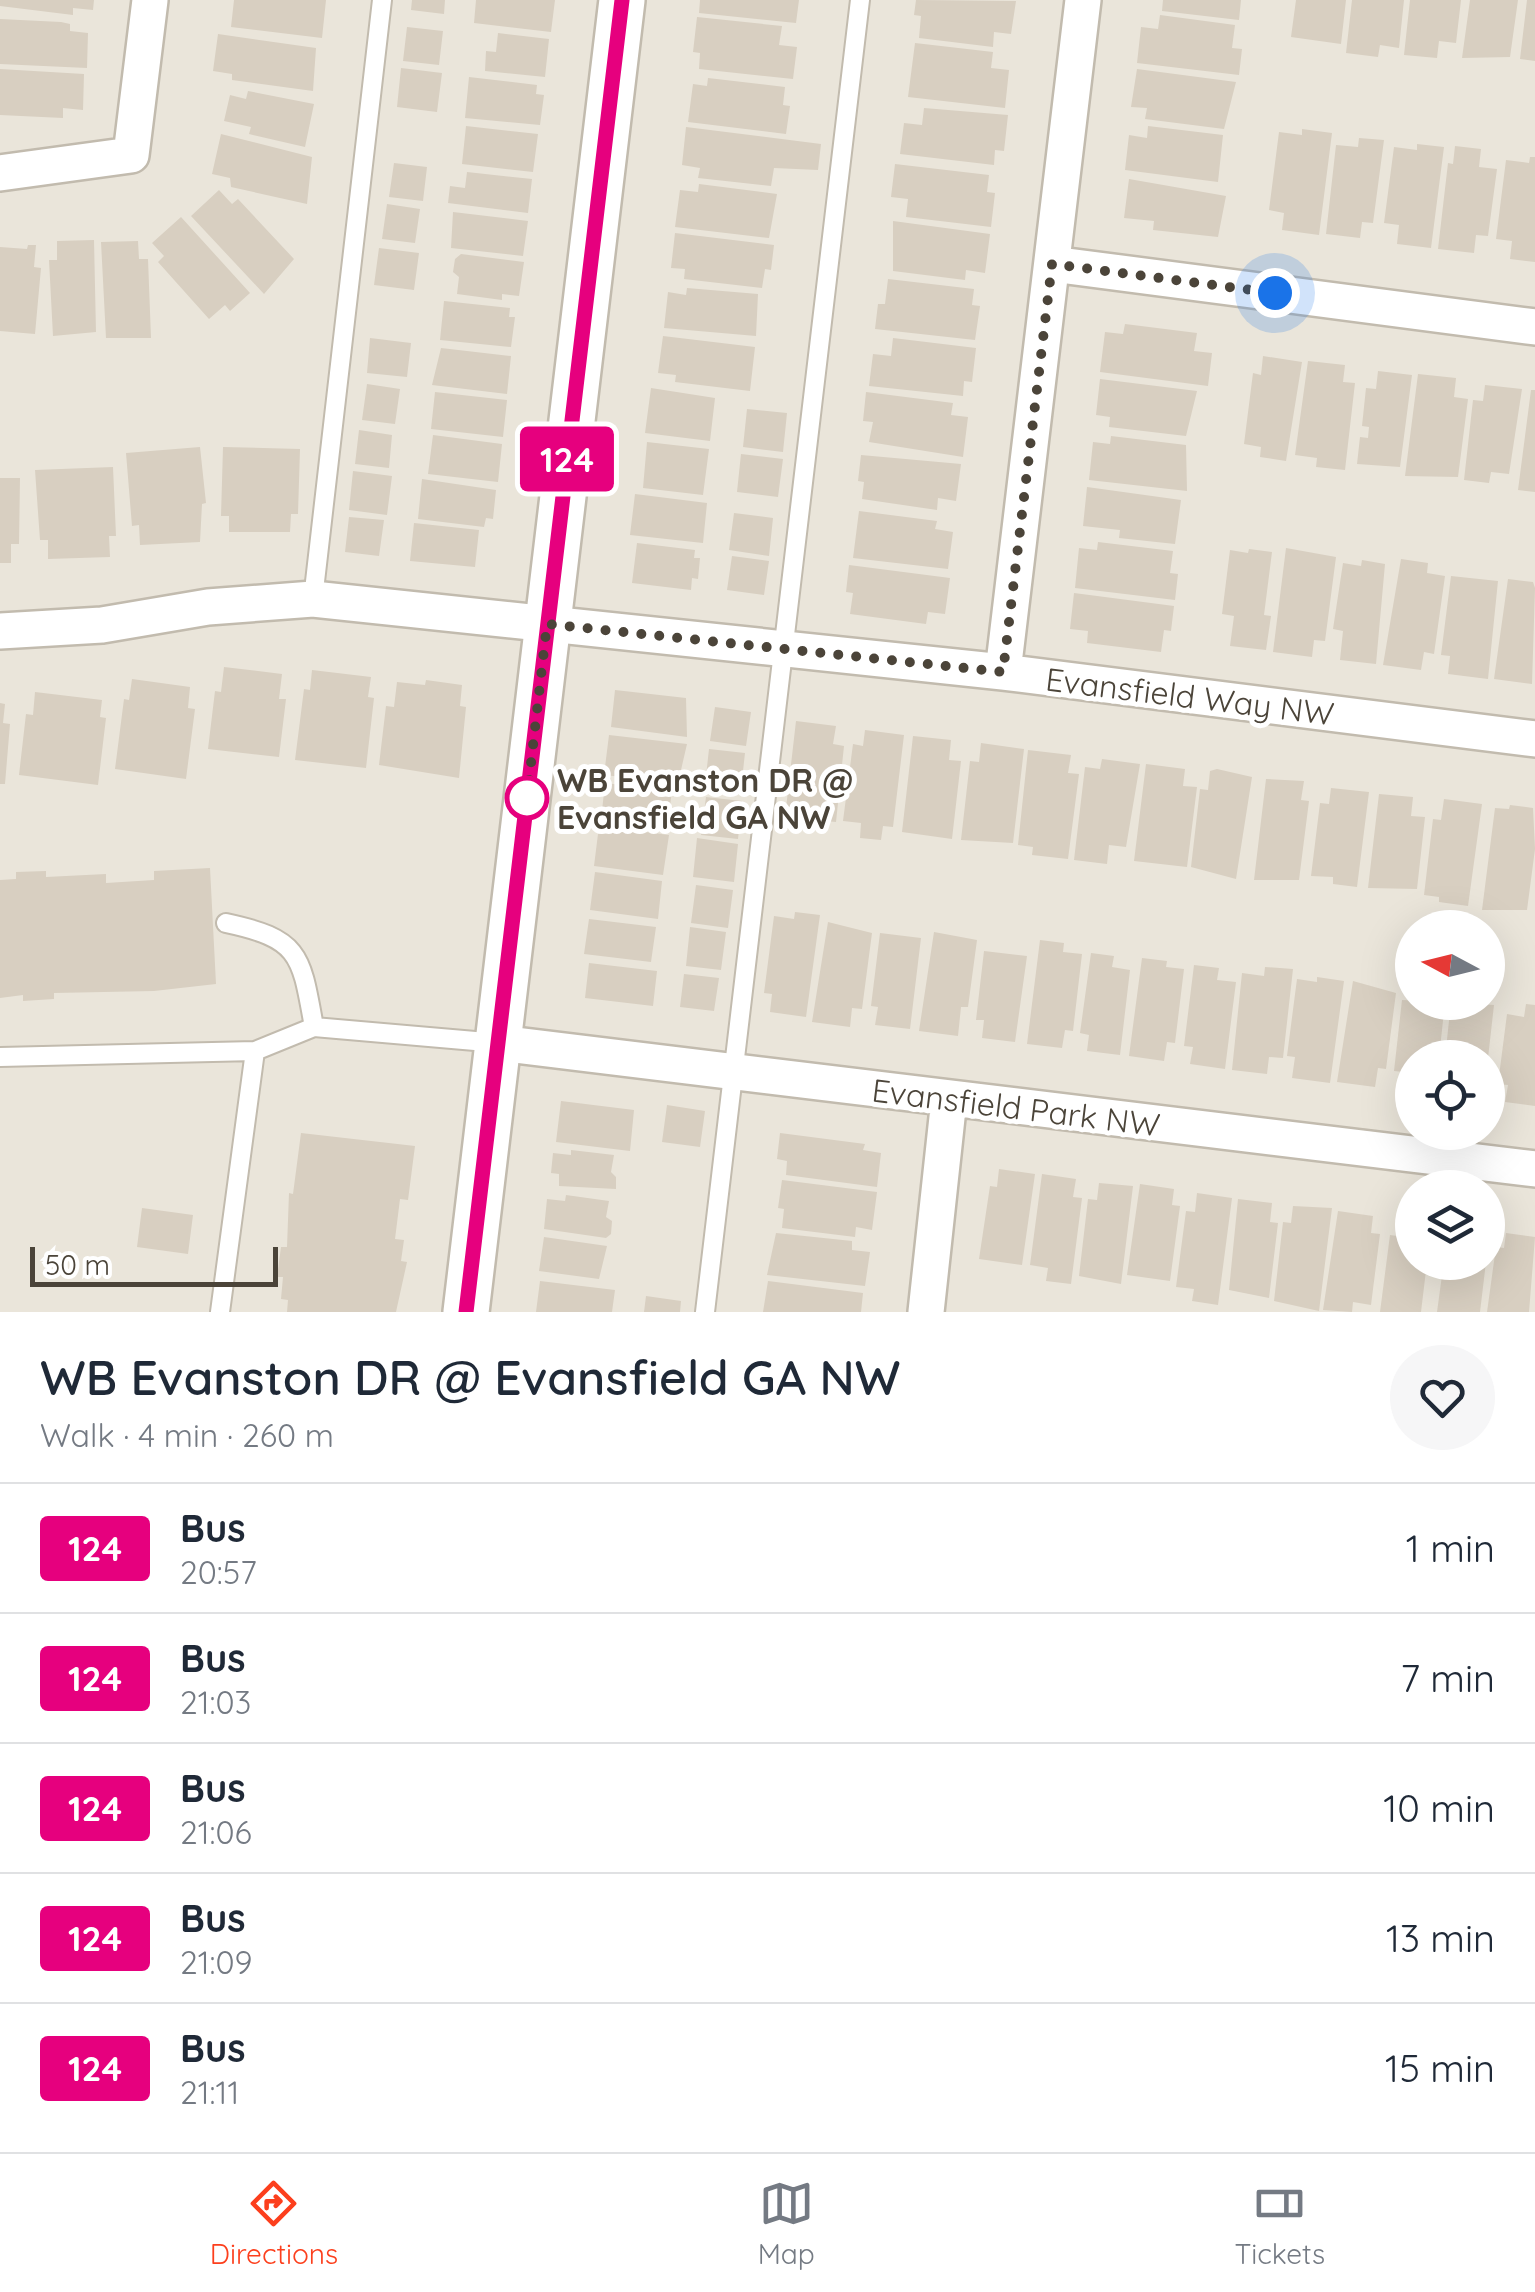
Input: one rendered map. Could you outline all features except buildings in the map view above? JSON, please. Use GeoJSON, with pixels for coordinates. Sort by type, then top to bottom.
{"type":"FeatureCollection","features":[{"type":"Feature","properties":{"kind":"street"},"geometry":{"type":"LineString","coordinates":[[0,173],[131,155],[150,0]]}},
{"type":"Feature","properties":{"kind":"street"},"geometry":{"type":"LineString","coordinates":[[466,1312],[622,0]]}},
{"type":"Feature","properties":{"kind":"street"},"geometry":{"type":"LineString","coordinates":[[1003,672],[1083,0]]}},
{"type":"Feature","properties":{"kind":"street"},"geometry":{"type":"LineString","coordinates":[[1052,264],[1535,326]]}},
{"type":"Feature","properties":{"kind":"street","name":"Evansfield Way NW"},"geometry":{"type":"LineString","coordinates":[[0,631],[102,625],[208,607],[314,600],[1003,672],[1535,739]]}},
{"type":"Feature","properties":{"kind":"street","name":"Evansfield Park NW"},"geometry":{"type":"LineString","coordinates":[[498,1042],[1535,1170]]}},
{"type":"Feature","properties":{"kind":"street"},"geometry":{"type":"LineString","coordinates":[[926,1312],[949,1099]]}},
{"type":"Feature","properties":{"kind":"lane"},"geometry":{"type":"LineString","coordinates":[[314,600],[382,0]]}},
{"type":"Feature","properties":{"kind":"lane"},"geometry":{"type":"LineString","coordinates":[[705,1312],[860,0]]}},
{"type":"Feature","properties":{"kind":"lane"},"geometry":{"type":"LineString","coordinates":[[226,923],[270,932],[292,950],[306,982],[314,1026]]}},
{"type":"Feature","properties":{"kind":"lane"},"geometry":{"type":"LineString","coordinates":[[0,1057],[254,1051],[314,1026],[498,1042]]}},
{"type":"Feature","properties":{"kind":"lane"},"geometry":{"type":"LineString","coordinates":[[220,1312],[254,1051]]}},
{"type":"Feature","properties":{"kind":"shaded area"},"geometry":{"type":"Polygon","coordinates":[[[0,0],[1535,0],[1535,1312],[0,1312],[0,0]]]}},
{"type":"Feature","properties":{"kind":"bus line","name":"124"},"geometry":{"type":"LineString","coordinates":[[466,1312],[622,0]]}},
{"type":"Feature","properties":{"kind":"place","name":"WB Evanston DR @ Evansfield GA NW"},"geometry":{"type":"Point","coordinates":[527,798]}},
{"type":"Feature","properties":{"kind":"route"},"geometry":{"type":"LineString","coordinates":[[527,798],[547,624],[1003,672],[1052,264],[1275,293]]}}]}
